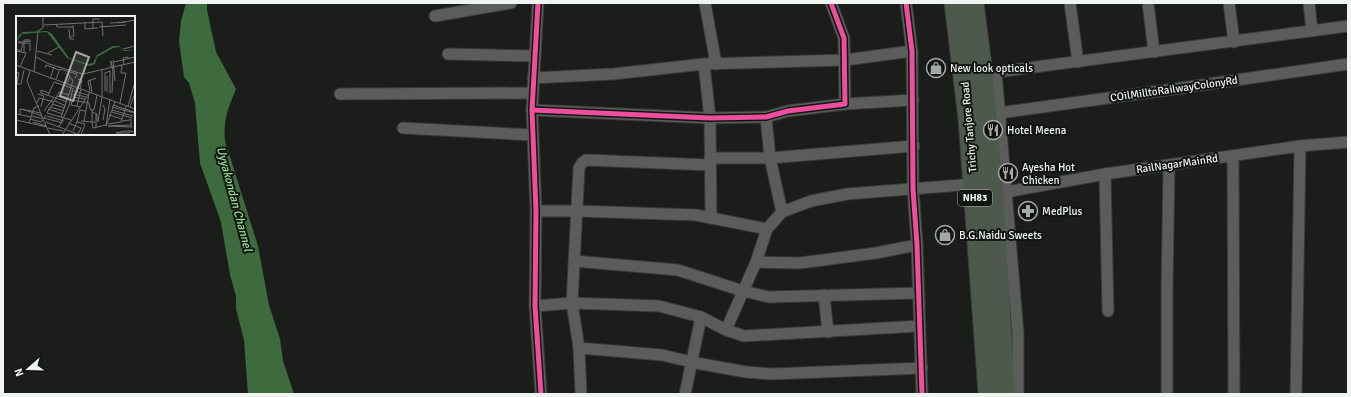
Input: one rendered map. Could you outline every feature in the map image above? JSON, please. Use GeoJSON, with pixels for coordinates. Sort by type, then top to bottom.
{"type":"FeatureCollection","features":[{"type":"Feature","properties":{"kind":"highway","name":"Trichy Tanjore Road"},"geometry":{"type":"LineString","coordinates":[[955,3],[969,119],[989,394]]}},
{"type":"Feature","properties":{"kind":"highway","name":"Trichy Tanjore Road"},"geometry":{"type":"LineString","coordinates":[[973,3],[989,73],[993,194],[1004,394]]}},
{"type":"Feature","properties":{"kind":"street"},"geometry":{"type":"LineString","coordinates":[[435,16],[511,3]]}},
{"type":"Feature","properties":{"kind":"street"},"geometry":{"type":"LineString","coordinates":[[538,3],[532,110],[536,212],[535,306],[541,394]]}},
{"type":"Feature","properties":{"kind":"street"},"geometry":{"type":"LineString","coordinates":[[705,3],[716,64]]}},
{"type":"Feature","properties":{"kind":"street"},"geometry":{"type":"LineString","coordinates":[[831,3],[844,38],[845,104]]}},
{"type":"Feature","properties":{"kind":"street"},"geometry":{"type":"LineString","coordinates":[[906,3],[912,51],[914,146],[913,189],[917,244],[922,394]]}},
{"type":"Feature","properties":{"kind":"street"},"geometry":{"type":"LineString","coordinates":[[1070,3],[1078,62]]}},
{"type":"Feature","properties":{"kind":"street"},"geometry":{"type":"LineString","coordinates":[[1148,3],[1154,52]]}},
{"type":"Feature","properties":{"kind":"street"},"geometry":{"type":"LineString","coordinates":[[1229,3],[1234,42]]}},
{"type":"Feature","properties":{"kind":"street"},"geometry":{"type":"LineString","coordinates":[[1309,3],[1312,31]]}},
{"type":"Feature","properties":{"kind":"street"},"geometry":{"type":"LineString","coordinates":[[1018,394],[1018,333],[999,113],[989,73],[1348,26]]}},
{"type":"Feature","properties":{"kind":"street"},"geometry":{"type":"LineString","coordinates":[[533,78],[613,74],[704,64],[845,60],[912,51]]}},
{"type":"Feature","properties":{"kind":"street"},"geometry":{"type":"LineString","coordinates":[[448,54],[535,56]]}},
{"type":"Feature","properties":{"kind":"street"},"geometry":{"type":"LineString","coordinates":[[704,64],[710,118],[710,218]]}},
{"type":"Feature","properties":{"kind":"street","name":"COilMilltoRailwayColonyRd"},"geometry":{"type":"LineString","coordinates":[[999,113],[1174,90],[1348,64]]}},
{"type":"Feature","properties":{"kind":"street"},"geometry":{"type":"LineString","coordinates":[[340,94],[533,92]]}},
{"type":"Feature","properties":{"kind":"street"},"geometry":{"type":"LineString","coordinates":[[532,110],[710,118],[766,117],[788,111],[845,104],[913,100]]}},
{"type":"Feature","properties":{"kind":"street"},"geometry":{"type":"LineString","coordinates":[[766,117],[770,158],[782,212]]}},
{"type":"Feature","properties":{"kind":"street"},"geometry":{"type":"LineString","coordinates":[[403,128],[533,134]]}},
{"type":"Feature","properties":{"kind":"street","name":"RailNagarMainRd"},"geometry":{"type":"LineString","coordinates":[[1006,192],[1106,174],[1300,146],[1348,142]]}},
{"type":"Feature","properties":{"kind":"street"},"geometry":{"type":"LineString","coordinates":[[581,394],[579,348],[572,303],[579,168],[586,160],[710,162],[914,146]]}},
{"type":"Feature","properties":{"kind":"street"},"geometry":{"type":"LineString","coordinates":[[1296,394],[1300,146]]}},
{"type":"Feature","properties":{"kind":"street"},"geometry":{"type":"LineString","coordinates":[[1233,156],[1234,394]]}},
{"type":"Feature","properties":{"kind":"street"},"geometry":{"type":"LineString","coordinates":[[1167,394],[1169,166]]}},
{"type":"Feature","properties":{"kind":"street"},"geometry":{"type":"LineString","coordinates":[[1106,174],[1108,310]]}},
{"type":"Feature","properties":{"kind":"street"},"geometry":{"type":"LineString","coordinates":[[726,330],[756,262],[767,229],[782,212],[811,201],[847,194],[974,184]]}},
{"type":"Feature","properties":{"kind":"street"},"geometry":{"type":"LineString","coordinates":[[536,212],[577,210],[696,215],[767,229]]}},
{"type":"Feature","properties":{"kind":"street"},"geometry":{"type":"LineString","coordinates":[[756,262],[800,263],[876,252],[917,244]]}},
{"type":"Feature","properties":{"kind":"street"},"geometry":{"type":"LineString","coordinates":[[574,261],[678,270],[743,291],[769,297],[919,293]]}},
{"type":"Feature","properties":{"kind":"street"},"geometry":{"type":"LineString","coordinates":[[824,295],[828,332]]}},
{"type":"Feature","properties":{"kind":"street"},"geometry":{"type":"LineString","coordinates":[[535,306],[572,303],[659,306],[701,317],[726,330],[744,336],[920,326]]}},
{"type":"Feature","properties":{"kind":"street"},"geometry":{"type":"LineString","coordinates":[[685,394],[693,362],[701,317]]}},
{"type":"Feature","properties":{"kind":"street"},"geometry":{"type":"LineString","coordinates":[[579,348],[662,355],[746,372],[772,374],[922,368]]}},
{"type":"Feature","properties":{"kind":"water","name":"Uyyakondan Channel"},"geometry":{"type":"Polygon","coordinates":[[[186,3],[207,3],[207,10],[216,52],[236,89],[225,120],[225,141],[258,246],[269,305],[280,339],[283,361],[294,394],[248,394],[244,340],[236,309],[236,296],[230,275],[221,222],[200,163],[195,103],[189,83],[184,77],[179,41],[181,21],[186,3]]]}},
{"type":"Feature","properties":{"kind":"cycle path"},"geometry":{"type":"LineString","coordinates":[[538,3],[532,110],[536,211],[535,306],[541,394]]}},
{"type":"Feature","properties":{"kind":"cycle path"},"geometry":{"type":"LineString","coordinates":[[532,110],[710,118],[766,117],[788,111],[845,104],[844,38],[831,3]]}},
{"type":"Feature","properties":{"kind":"cycle path"},"geometry":{"type":"LineString","coordinates":[[906,3],[912,51],[913,189],[917,245],[922,394]]}},
{"type":"Feature","properties":{"kind":"place","name":"New look opticals"},"geometry":{"type":"Point","coordinates":[936,68]}},
{"type":"Feature","properties":{"kind":"place","name":"Hotel Meena"},"geometry":{"type":"Point","coordinates":[993,130]}},
{"type":"Feature","properties":{"kind":"place","name":"Ayesha Hot Chicken"},"geometry":{"type":"Point","coordinates":[1008,173]}},
{"type":"Feature","properties":{"kind":"place","name":"MedPlus"},"geometry":{"type":"Point","coordinates":[1028,211]}},
{"type":"Feature","properties":{"kind":"place","name":"B.G.Naidu Sweets"},"geometry":{"type":"Point","coordinates":[945,235]}}]}
